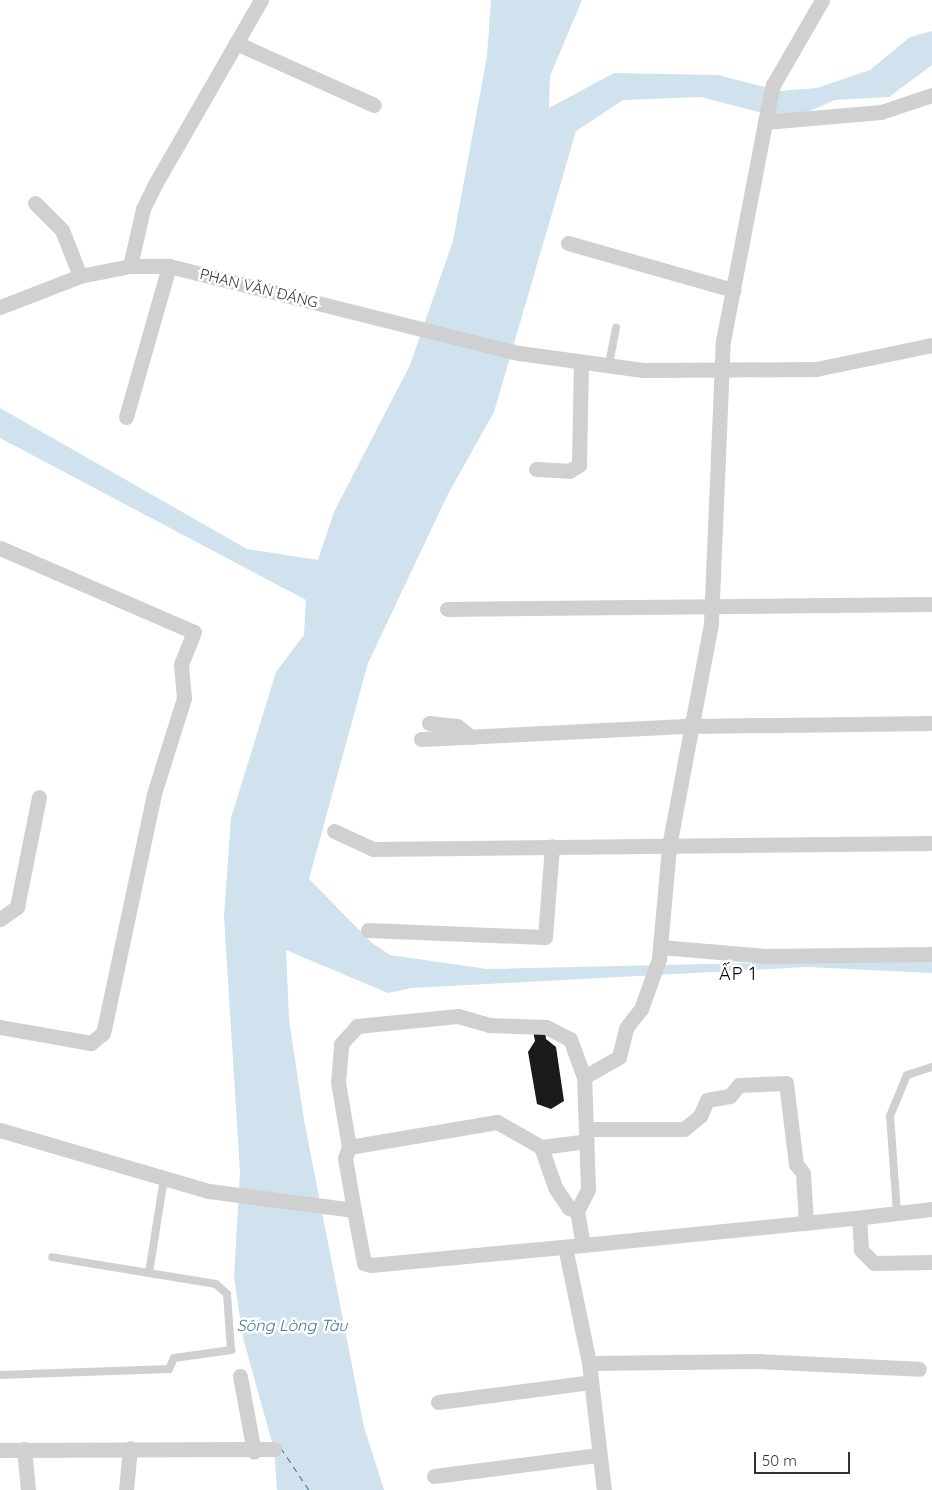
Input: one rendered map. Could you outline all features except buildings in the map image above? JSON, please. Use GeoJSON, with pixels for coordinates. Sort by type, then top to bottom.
{"type":"FeatureCollection","features":[{"type":"Feature","properties":{"kind":"street"},"geometry":{"type":"LineString","coordinates":[[130,266],[132,250],[143,209],[261,0]]}},
{"type":"Feature","properties":{"kind":"street"},"geometry":{"type":"LineString","coordinates":[[584,1077],[619,1057],[626,1028],[639,1014],[659,953],[669,846],[713,606],[723,341],[773,84],[822,0]]}},
{"type":"Feature","properties":{"kind":"street"},"geometry":{"type":"LineString","coordinates":[[236,43],[374,105]]}},
{"type":"Feature","properties":{"kind":"street"},"geometry":{"type":"LineString","coordinates":[[766,119],[862,114],[932,95]]}},
{"type":"Feature","properties":{"kind":"street"},"geometry":{"type":"LineString","coordinates":[[35,203],[62,230],[80,276]]}},
{"type":"Feature","properties":{"kind":"street"},"geometry":{"type":"LineString","coordinates":[[568,243],[733,290]]}},
{"type":"Feature","properties":{"kind":"street","name":"PHAN VĂN ĐÁNG"},"geometry":{"type":"LineString","coordinates":[[0,307],[80,276],[130,266],[169,266],[410,324],[519,353],[581,362],[610,358],[721,368],[816,369],[932,345]]}},
{"type":"Feature","properties":{"kind":"street"},"geometry":{"type":"LineString","coordinates":[[126,417],[169,266]]}},
{"type":"Feature","properties":{"kind":"street"},"geometry":{"type":"LineString","coordinates":[[536,469],[569,471],[580,465],[581,362]]}},
{"type":"Feature","properties":{"kind":"street"},"geometry":{"type":"LineString","coordinates":[[0,548],[194,632],[181,664],[184,698],[154,794],[130,915],[103,1033],[97,1041],[0,1026]]}},
{"type":"Feature","properties":{"kind":"street"},"geometry":{"type":"LineString","coordinates":[[447,609],[932,604]]}},
{"type":"Feature","properties":{"kind":"street"},"geometry":{"type":"LineString","coordinates":[[430,723],[457,726],[471,737]]}},
{"type":"Feature","properties":{"kind":"street"},"geometry":{"type":"LineString","coordinates":[[421,739],[690,726],[932,723]]}},
{"type":"Feature","properties":{"kind":"street"},"geometry":{"type":"LineString","coordinates":[[0,919],[18,908],[39,797]]}},
{"type":"Feature","properties":{"kind":"street"},"geometry":{"type":"LineString","coordinates":[[334,832],[374,849],[932,843]]}},
{"type":"Feature","properties":{"kind":"street"},"geometry":{"type":"LineString","coordinates":[[368,930],[545,936],[552,846]]}},
{"type":"Feature","properties":{"kind":"street"},"geometry":{"type":"LineString","coordinates":[[659,953],[769,955],[932,954]]}},
{"type":"Feature","properties":{"kind":"street"},"geometry":{"type":"LineString","coordinates":[[583,1245],[577,1211],[588,1189],[584,1077],[570,1039],[546,1027],[489,1025],[458,1016],[357,1026],[341,1044],[338,1082],[349,1147],[345,1158],[354,1210],[364,1263],[371,1266],[860,1218],[932,1209]]}},
{"type":"Feature","properties":{"kind":"street"},"geometry":{"type":"LineString","coordinates":[[541,1147],[587,1135],[684,1129],[700,1116],[707,1100],[730,1096],[739,1086],[776,1083],[787,1085],[796,1164],[803,1174],[806,1223]]}},
{"type":"Feature","properties":{"kind":"street"},"geometry":{"type":"LineString","coordinates":[[349,1147],[497,1122],[541,1147],[555,1187],[568,1208],[577,1211]]}},
{"type":"Feature","properties":{"kind":"street"},"geometry":{"type":"LineString","coordinates":[[0,1130],[209,1191],[354,1210]]}},
{"type":"Feature","properties":{"kind":"street"},"geometry":{"type":"LineString","coordinates":[[860,1218],[861,1250],[874,1264],[932,1262]]}},
{"type":"Feature","properties":{"kind":"street"},"geometry":{"type":"LineString","coordinates":[[565,1247],[589,1363],[604,1490]]}},
{"type":"Feature","properties":{"kind":"street"},"geometry":{"type":"LineString","coordinates":[[589,1363],[758,1361],[919,1369]]}},
{"type":"Feature","properties":{"kind":"street"},"geometry":{"type":"LineString","coordinates":[[240,1376],[254,1452]]}},
{"type":"Feature","properties":{"kind":"street"},"geometry":{"type":"LineString","coordinates":[[438,1402],[592,1382]]}},
{"type":"Feature","properties":{"kind":"street"},"geometry":{"type":"LineString","coordinates":[[126,1490],[130,1448]]}},
{"type":"Feature","properties":{"kind":"street"},"geometry":{"type":"LineString","coordinates":[[0,1450],[130,1448],[254,1452],[274,1449]]}},
{"type":"Feature","properties":{"kind":"street"},"geometry":{"type":"LineString","coordinates":[[24,1449],[28,1490]]}},
{"type":"Feature","properties":{"kind":"street"},"geometry":{"type":"LineString","coordinates":[[434,1476],[599,1455]]}},
{"type":"Feature","properties":{"kind":"lane"},"geometry":{"type":"LineString","coordinates":[[610,358],[615,332]]}},
{"type":"Feature","properties":{"kind":"lane"},"geometry":{"type":"LineString","coordinates":[[897,1213],[890,1116],[907,1075],[932,1067]]}},
{"type":"Feature","properties":{"kind":"lane"},"geometry":{"type":"LineString","coordinates":[[149,1273],[164,1178]]}},
{"type":"Feature","properties":{"kind":"lane"},"geometry":{"type":"LineString","coordinates":[[0,1375],[169,1368],[174,1358],[231,1350],[227,1294],[216,1284],[52,1257]]}},
{"type":"Feature","properties":{"kind":"water","name":"Sông Lòng Tàu"},"geometry":{"type":"Polygon","coordinates":[[[491,0],[582,0],[550,76],[549,108],[614,73],[718,75],[780,91],[817,88],[870,70],[910,37],[932,31],[932,65],[889,97],[835,100],[789,120],[701,97],[623,100],[576,131],[494,412],[448,494],[368,663],[309,879],[372,943],[390,955],[487,969],[932,959],[932,973],[807,967],[412,988],[388,993],[286,950],[289,1019],[304,1120],[364,1427],[384,1490],[277,1490],[274,1449],[243,1338],[234,1277],[240,1172],[224,917],[231,818],[276,672],[304,635],[306,600],[0,438],[0,408],[247,549],[318,560],[334,512],[410,365],[453,241],[487,56],[491,0]]]}},
{"type":"Feature","properties":{"kind":"ferry route"},"geometry":{"type":"LineString","coordinates":[[281,1448],[309,1490]]}},
{"type":"Feature","properties":{"kind":"district","name":"ẤP 1"},"geometry":{"type":"Point","coordinates":[738,974]}}]}
